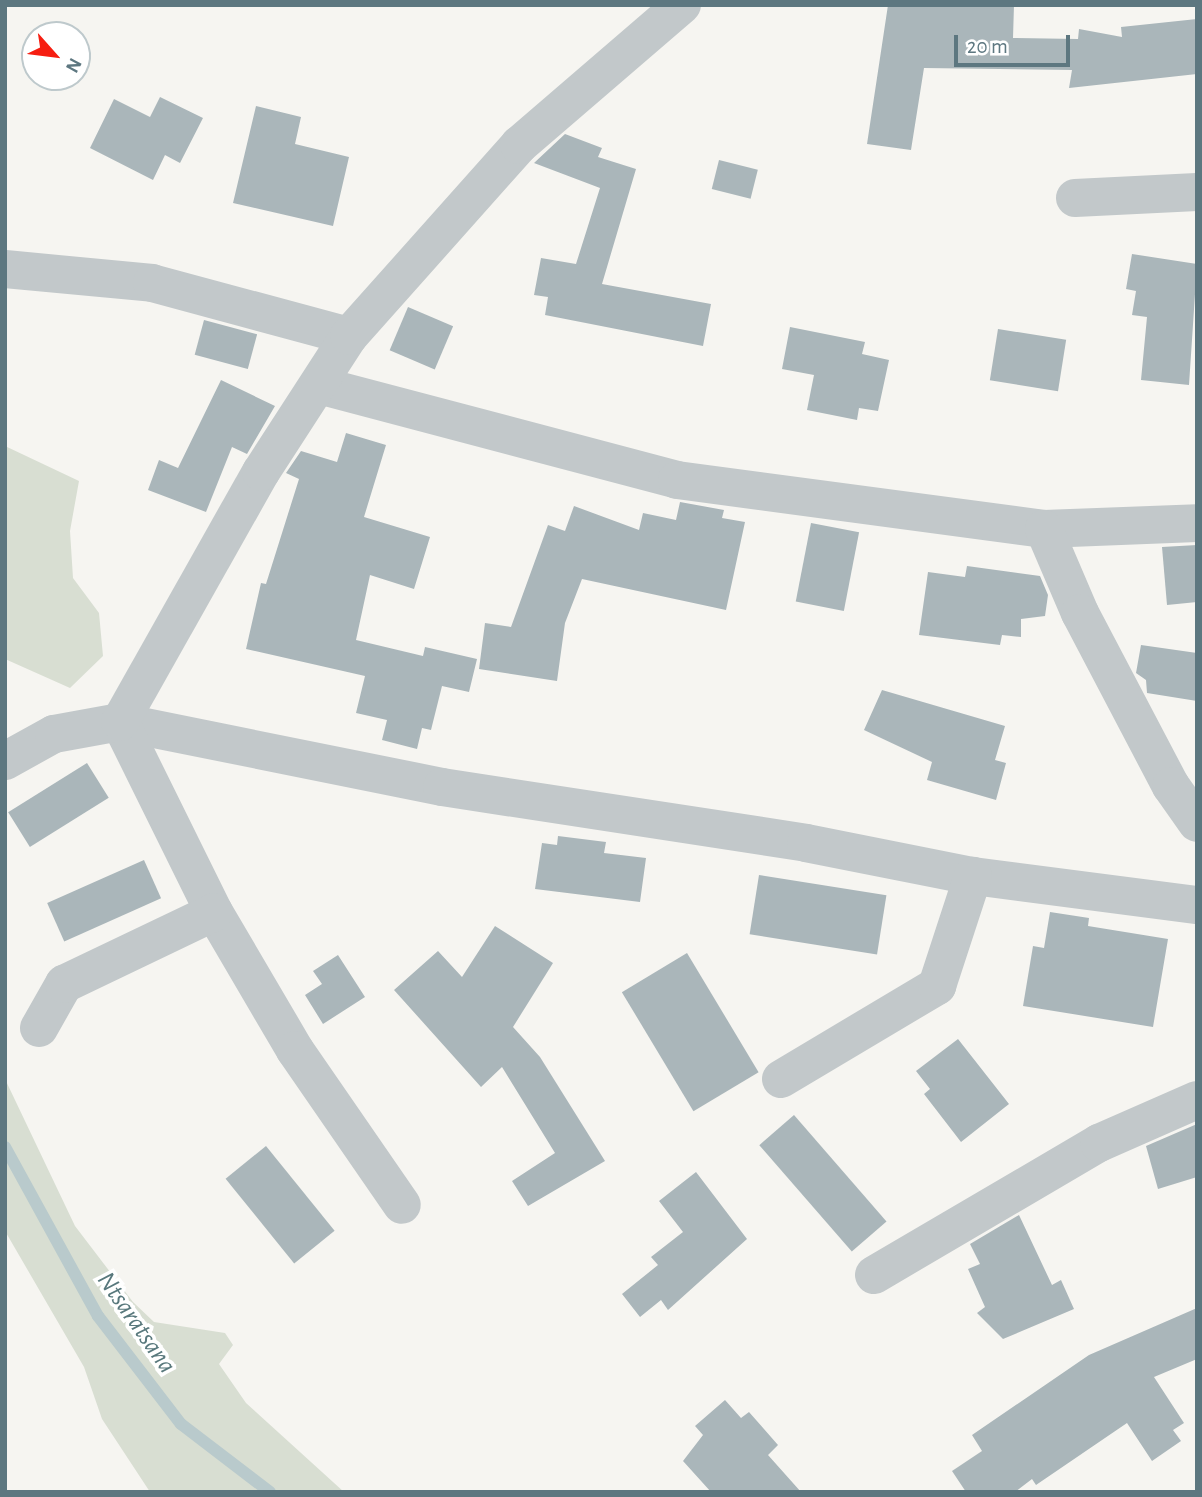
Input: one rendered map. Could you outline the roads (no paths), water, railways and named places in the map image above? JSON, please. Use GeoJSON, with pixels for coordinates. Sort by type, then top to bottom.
{"type":"FeatureCollection","features":[{"type":"Feature","properties":{"kind":"street"},"geometry":{"type":"LineString","coordinates":[[120,722],[261,472],[322,386],[349,335],[519,145],[682,5]]}},
{"type":"Feature","properties":{"kind":"street"},"geometry":{"type":"LineString","coordinates":[[1075,198],[1197,192]]}},
{"type":"Feature","properties":{"kind":"street"},"geometry":{"type":"LineString","coordinates":[[5,270],[152,283],[349,335]]}},
{"type":"Feature","properties":{"kind":"street"},"geometry":{"type":"LineString","coordinates":[[322,386],[677,480],[1044,529],[1197,523]]}},
{"type":"Feature","properties":{"kind":"street"},"geometry":{"type":"LineString","coordinates":[[1044,529],[1086,624],[1171,786],[1197,823]]}},
{"type":"Feature","properties":{"kind":"street"},"geometry":{"type":"LineString","coordinates":[[120,722],[214,912],[295,1050],[402,1205]]}},
{"type":"Feature","properties":{"kind":"street"},"geometry":{"type":"LineString","coordinates":[[5,761],[54,734],[120,722],[442,787],[806,843],[973,876],[1197,905]]}},
{"type":"Feature","properties":{"kind":"street"},"geometry":{"type":"LineString","coordinates":[[781,1079],[937,986],[973,876]]}},
{"type":"Feature","properties":{"kind":"street"},"geometry":{"type":"LineString","coordinates":[[39,1028],[64,984],[214,912]]}},
{"type":"Feature","properties":{"kind":"street"},"geometry":{"type":"LineString","coordinates":[[874,1275],[1099,1143],[1197,1100]]}},
{"type":"Feature","properties":{"kind":"waterway","name":"Ntsaratsana"},"geometry":{"type":"LineString","coordinates":[[5,1147],[98,1316],[181,1424],[270,1492]]}}]}
